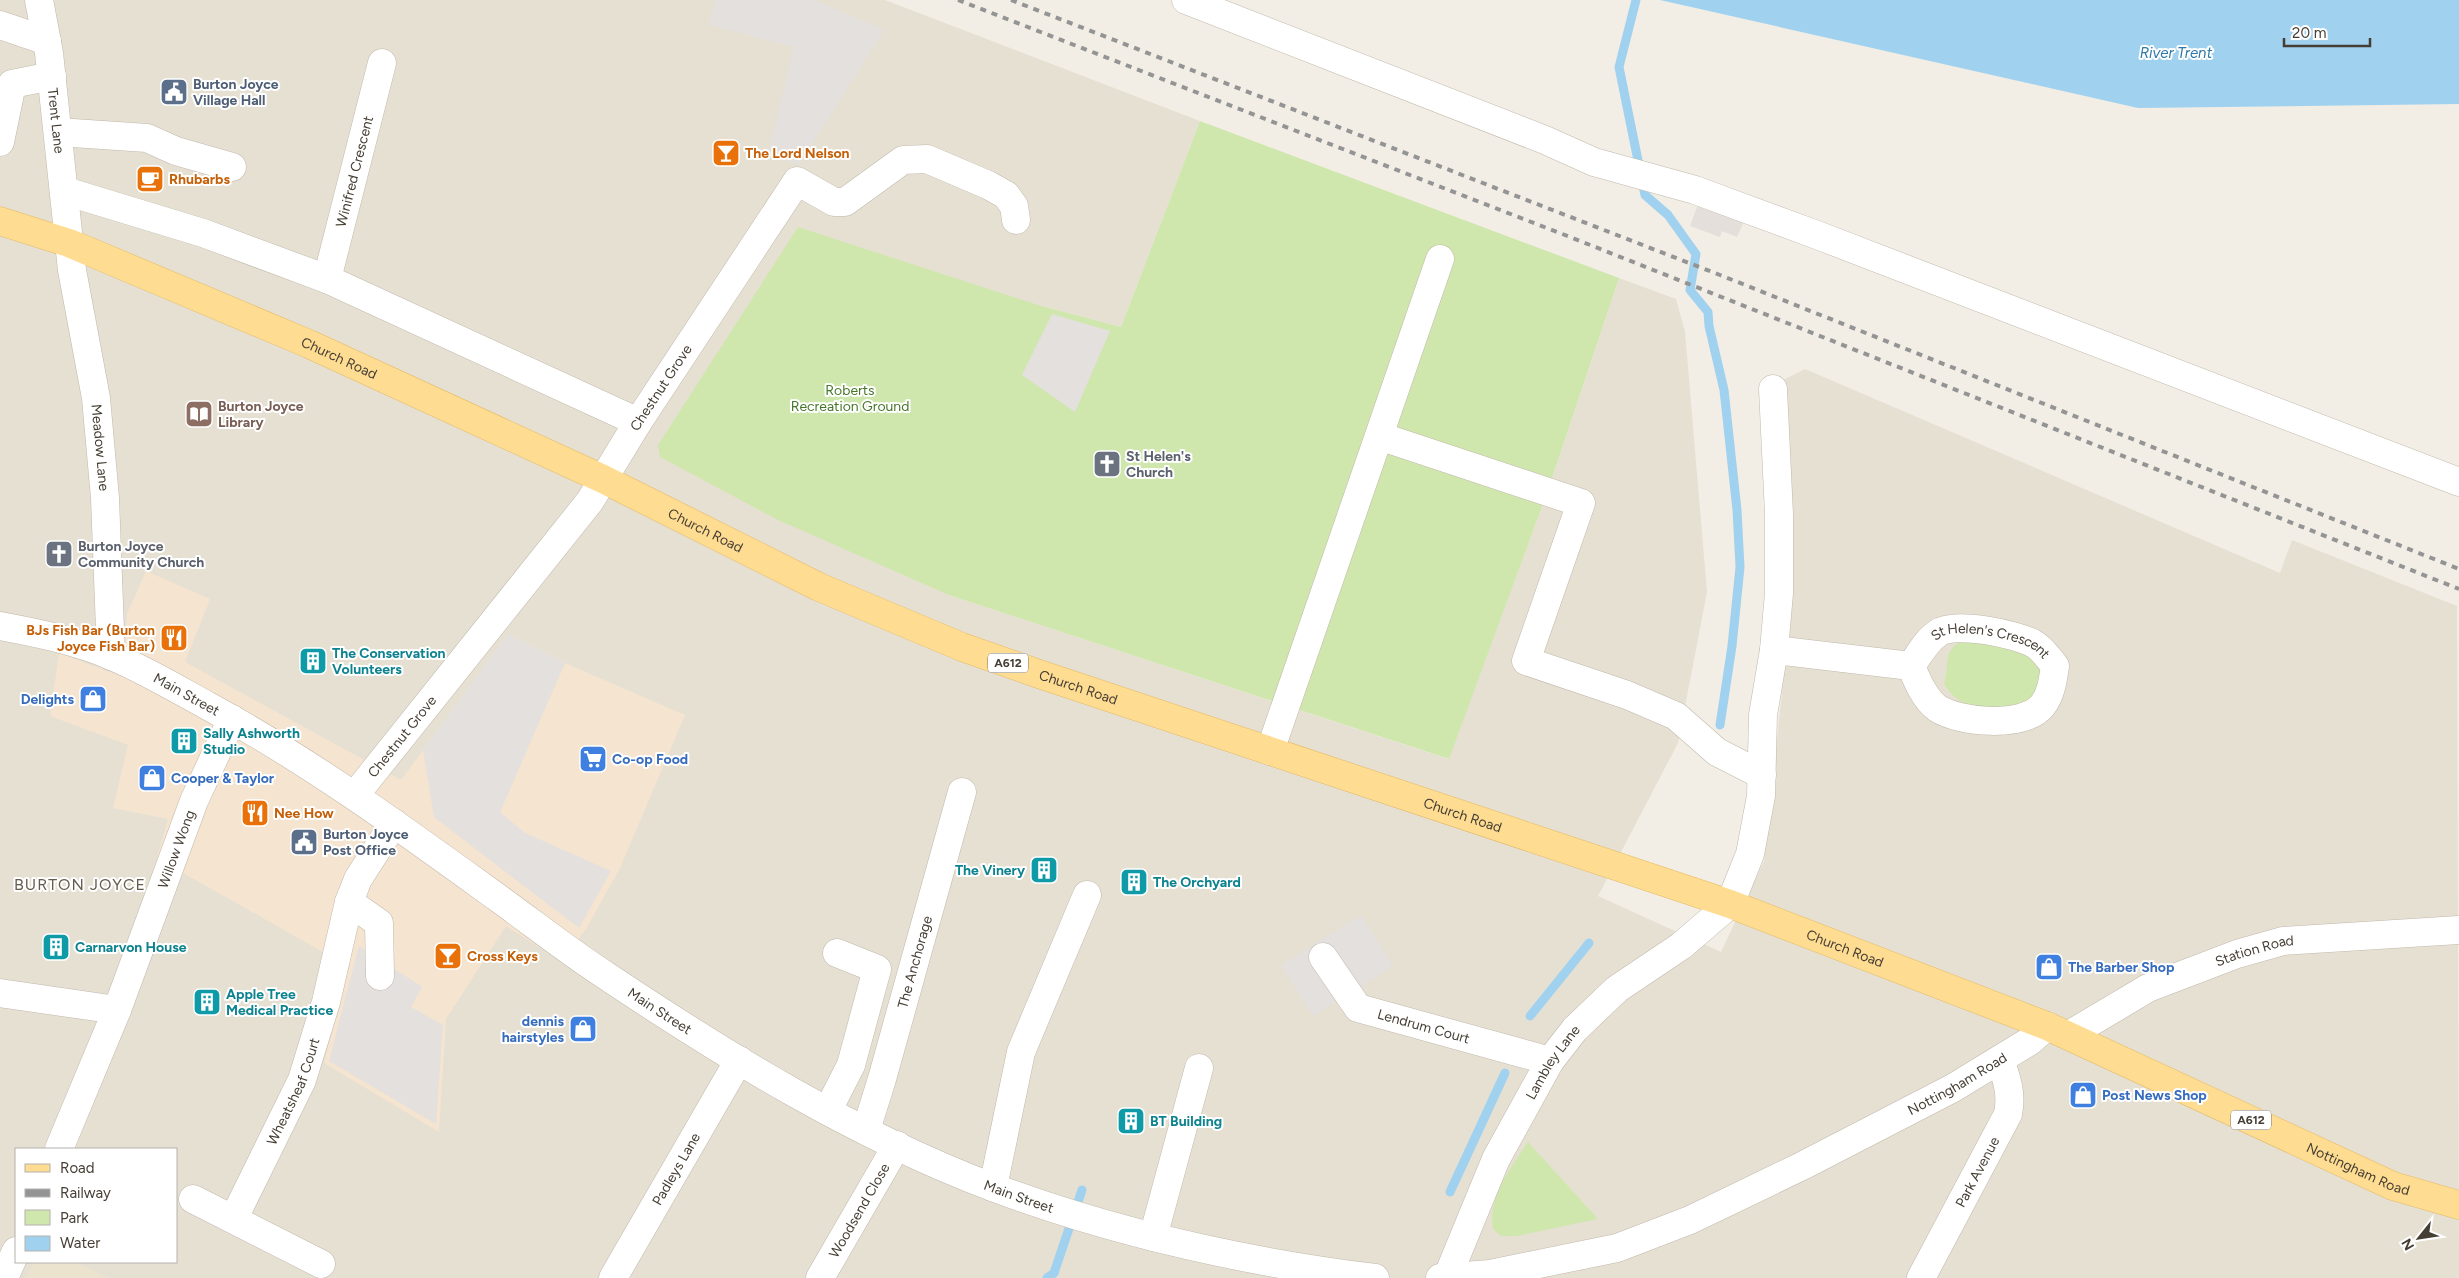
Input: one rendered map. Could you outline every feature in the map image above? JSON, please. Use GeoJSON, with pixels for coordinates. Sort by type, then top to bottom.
{"type":"FeatureCollection","features":[{"type":"Feature","properties":{"kind":"main road","name":"Church Road"},"geometry":{"type":"LineString","coordinates":[[0,221],[69,243],[309,344],[603,479],[820,587],[958,645],[1048,678],[1730,904],[2058,1031]]}},
{"type":"Feature","properties":{"kind":"main road","name":"Nottingham Road"},"geometry":{"type":"LineString","coordinates":[[2058,1031],[2393,1186],[2459,1205]]}},
{"type":"Feature","properties":{"kind":"street","name":"Trent Lane"},"geometry":{"type":"LineString","coordinates":[[40,0],[52,76],[69,243]]}},
{"type":"Feature","properties":{"kind":"street"},"geometry":{"type":"LineString","coordinates":[[1186,0],[1546,140],[1594,162],[1618,171],[1695,190],[1817,235],[2459,482]]}},
{"type":"Feature","properties":{"kind":"street"},"geometry":{"type":"LineString","coordinates":[[0,25],[47,41]]}},
{"type":"Feature","properties":{"kind":"street","name":"Winifred Crescent"},"geometry":{"type":"LineString","coordinates":[[327,278],[382,63]]}},
{"type":"Feature","properties":{"kind":"street"},"geometry":{"type":"LineString","coordinates":[[0,142],[12,84],[52,76]]}},
{"type":"Feature","properties":{"kind":"street"},"geometry":{"type":"LineString","coordinates":[[58,132],[147,138],[176,151],[232,167]]}},
{"type":"Feature","properties":{"kind":"street","name":"Chestnut Grove"},"geometry":{"type":"LineString","coordinates":[[355,795],[590,501],[638,422],[797,181],[834,202],[845,202],[903,160],[927,158],[1006,195],[1014,206],[1016,220]]}},
{"type":"Feature","properties":{"kind":"street"},"geometry":{"type":"LineString","coordinates":[[65,191],[202,234],[327,278],[638,422]]}},
{"type":"Feature","properties":{"kind":"street","name":"Meadow Lane"},"geometry":{"type":"LineString","coordinates":[[69,243],[72,270],[96,398],[105,498],[112,656]]}},
{"type":"Feature","properties":{"kind":"street"},"geometry":{"type":"LineString","coordinates":[[1270,751],[1440,259]]}},
{"type":"Feature","properties":{"kind":"street"},"geometry":{"type":"LineString","coordinates":[[1730,904],[1750,854],[1761,796],[1763,715],[1774,650],[1779,593],[1779,524],[1773,389]]}},
{"type":"Feature","properties":{"kind":"street"},"geometry":{"type":"LineString","coordinates":[[1379,436],[1581,504],[1526,661],[1627,695],[1676,716],[1717,752],[1762,775]]}},
{"type":"Feature","properties":{"kind":"street","name":"Main Street"},"geometry":{"type":"LineString","coordinates":[[0,626],[57,637],[112,656],[232,719],[290,752],[355,795],[602,974],[740,1060],[828,1110],[897,1145],[993,1187],[1086,1218],[1153,1237],[1274,1264],[1375,1278]]}},
{"type":"Feature","properties":{"kind":"street","name":"St Helen's Crescent"},"geometry":{"type":"LineString","coordinates":[[1974,628],[2008,634],[2036,644],[2055,666],[2051,689],[2042,706],[2027,717],[2002,721],[1962,718],[1937,707],[1920,687],[1911,666],[1927,644],[1939,632],[1974,628]]}},
{"type":"Feature","properties":{"kind":"street"},"geometry":{"type":"LineString","coordinates":[[1774,650],[1911,666]]}},
{"type":"Feature","properties":{"kind":"street","name":"Willow Wong"},"geometry":{"type":"LineString","coordinates":[[59,1148],[117,1010],[184,826],[232,719]]}},
{"type":"Feature","properties":{"kind":"street","name":"The Anchorage"},"geometry":{"type":"LineString","coordinates":[[866,1130],[962,792]]}},
{"type":"Feature","properties":{"kind":"street","name":"Wheatsheaf Court"},"geometry":{"type":"LineString","coordinates":[[234,1218],[302,1080],[326,1002],[349,902],[358,879],[394,823]]}},
{"type":"Feature","properties":{"kind":"street"},"geometry":{"type":"LineString","coordinates":[[993,1187],[1021,1052],[1087,894]]}},
{"type":"Feature","properties":{"kind":"street"},"geometry":{"type":"LineString","coordinates":[[349,902],[379,923],[380,976]]}},
{"type":"Feature","properties":{"kind":"street","name":"Lambley Lane"},"geometry":{"type":"LineString","coordinates":[[1447,1278],[1496,1159],[1550,1061],[1575,1029],[1617,989],[1681,946],[1730,904]]}},
{"type":"Feature","properties":{"kind":"street","name":"Station Road"},"geometry":{"type":"LineString","coordinates":[[2058,1031],[2148,988],[2198,967],[2255,948],[2283,941],[2459,930]]}},
{"type":"Feature","properties":{"kind":"street"},"geometry":{"type":"LineString","coordinates":[[828,1110],[851,1065],[877,969],[837,953]]}},
{"type":"Feature","properties":{"kind":"street","name":"Lendrum Court"},"geometry":{"type":"LineString","coordinates":[[1323,956],[1358,1008],[1550,1061]]}},
{"type":"Feature","properties":{"kind":"street"},"geometry":{"type":"LineString","coordinates":[[0,993],[117,1010]]}},
{"type":"Feature","properties":{"kind":"street","name":"Nottingham Road"},"geometry":{"type":"LineString","coordinates":[[1440,1278],[1490,1274],[1617,1248],[1690,1220],[1802,1166],[1953,1088],[2030,1042],[2058,1031]]}},
{"type":"Feature","properties":{"kind":"street","name":"Padleys Lane"},"geometry":{"type":"LineString","coordinates":[[613,1278],[740,1060]]}},
{"type":"Feature","properties":{"kind":"street","name":"Park Avenue"},"geometry":{"type":"LineString","coordinates":[[1921,1278],[2008,1114],[2011,1100],[2009,1087],[2000,1060]]}},
{"type":"Feature","properties":{"kind":"street"},"geometry":{"type":"LineString","coordinates":[[1153,1237],[1199,1068]]}},
{"type":"Feature","properties":{"kind":"street","name":"Woodsend Close"},"geometry":{"type":"LineString","coordinates":[[820,1278],[897,1145]]}},
{"type":"Feature","properties":{"kind":"street"},"geometry":{"type":"LineString","coordinates":[[193,1199],[234,1218],[321,1264]]}},
{"type":"Feature","properties":{"kind":"street"},"geometry":{"type":"LineString","coordinates":[[4,1278],[15,1253]]}},
{"type":"Feature","properties":{"kind":"shaded area"},"geometry":{"type":"Polygon","coordinates":[[[0,0],[885,0],[1200,121],[1121,327],[1038,305],[949,595],[1448,759],[1547,493],[1619,278],[1676,299],[1685,332],[1707,592],[1678,743],[1598,896],[1721,952],[1764,861],[1788,637],[1783,380],[1805,369],[2280,573],[2292,540],[2457,606],[2459,1278],[0,1278],[0,0]]]}},
{"type":"Feature","properties":{"kind":"shaded area"},"geometry":{"type":"Polygon","coordinates":[[[715,0],[814,0],[884,30],[799,165],[768,155],[794,47],[709,25],[715,0]]]}},
{"type":"Feature","properties":{"kind":"shaded area"},"geometry":{"type":"Polygon","coordinates":[[[1698,204],[1744,221],[1737,237],[1722,231],[1720,237],[1690,226],[1698,204]]]}},
{"type":"Feature","properties":{"kind":"shaded area"},"geometry":{"type":"Polygon","coordinates":[[[1052,314],[1110,331],[1075,412],[1022,375],[1052,314]]]}},
{"type":"Feature","properties":{"kind":"shaded area"},"geometry":{"type":"Polygon","coordinates":[[[146,571],[210,599],[185,662],[401,780],[508,634],[565,663],[685,715],[620,868],[586,929],[561,961],[506,926],[446,1019],[439,1132],[324,1063],[350,965],[321,951],[157,858],[168,819],[113,808],[128,745],[50,716],[59,653],[123,677],[127,614],[146,571]]]}},
{"type":"Feature","properties":{"kind":"shaded area"},"geometry":{"type":"Polygon","coordinates":[[[508,634],[565,663],[500,812],[525,833],[611,871],[579,928],[434,817],[423,750],[508,634]]]}},
{"type":"Feature","properties":{"kind":"shaded area"},"geometry":{"type":"Polygon","coordinates":[[[1361,915],[1393,966],[1313,1016],[1281,965],[1361,915]]]}},
{"type":"Feature","properties":{"kind":"shaded area"},"geometry":{"type":"Polygon","coordinates":[[[359,946],[422,987],[411,1007],[443,1025],[436,1124],[329,1061],[359,946]]]}},
{"type":"Feature","properties":{"kind":"shaded area"},"geometry":{"type":"Polygon","coordinates":[[[34,1263],[78,1263],[109,1278],[26,1278],[34,1263]]]}},
{"type":"Feature","properties":{"kind":"green space","name":"Roberts Recreation Ground"},"geometry":{"type":"Polygon","coordinates":[[[1200,121],[1619,278],[1547,493],[1449,759],[949,595],[778,520],[660,457],[658,445],[798,227],[1038,305],[1121,327],[1200,121]]]}},
{"type":"Feature","properties":{"kind":"green space"},"geometry":{"type":"Polygon","coordinates":[[[1966,638],[2019,645],[2042,670],[2037,697],[2012,706],[1986,708],[1974,707],[1953,695],[1944,684],[1949,652],[1966,638]]]}},
{"type":"Feature","properties":{"kind":"green space"},"geometry":{"type":"Polygon","coordinates":[[[1528,1142],[1598,1219],[1517,1236],[1501,1236],[1493,1229],[1492,1217],[1497,1194],[1508,1172],[1528,1142]]]}},
{"type":"Feature","properties":{"kind":"water","name":"River Trent"},"geometry":{"type":"Polygon","coordinates":[[[1660,0],[2459,0],[2459,104],[2138,108],[1660,0]]]}},
{"type":"Feature","properties":{"kind":"waterway"},"geometry":{"type":"LineString","coordinates":[[1636,0],[1619,67],[1645,195],[1668,215],[1696,254],[1690,290],[1708,312],[1709,326],[1724,390],[1737,510],[1740,567],[1732,646],[1720,725]]}},
{"type":"Feature","properties":{"kind":"waterway"},"geometry":{"type":"LineString","coordinates":[[1530,1016],[1589,943]]}},
{"type":"Feature","properties":{"kind":"waterway"},"geometry":{"type":"LineString","coordinates":[[1450,1192],[1505,1073]]}},
{"type":"Feature","properties":{"kind":"waterway"},"geometry":{"type":"LineString","coordinates":[[1047,1278],[1054,1273],[1082,1190]]}},
{"type":"Feature","properties":{"kind":"railway"},"geometry":{"type":"LineString","coordinates":[[958,0],[1570,237],[2459,589]]}},
{"type":"Feature","properties":{"kind":"railway"},"geometry":{"type":"LineString","coordinates":[[1011,0],[1720,275],[2459,569]]}},
{"type":"Feature","properties":{"kind":"place","name":"Burton Joyce Village Hall"},"geometry":{"type":"Point","coordinates":[174,92]}},
{"type":"Feature","properties":{"kind":"place","name":"The Lord Nelson"},"geometry":{"type":"Point","coordinates":[726,153]}},
{"type":"Feature","properties":{"kind":"place","name":"Rhubarbs"},"geometry":{"type":"Point","coordinates":[150,179]}},
{"type":"Feature","properties":{"kind":"place","name":"Burton Joyce Library"},"geometry":{"type":"Point","coordinates":[199,414]}},
{"type":"Feature","properties":{"kind":"place","name":"St Helen's Church"},"geometry":{"type":"Point","coordinates":[1107,464]}},
{"type":"Feature","properties":{"kind":"place","name":"Burton Joyce Community Church"},"geometry":{"type":"Point","coordinates":[59,554]}},
{"type":"Feature","properties":{"kind":"place","name":"BJs Fish Bar (Burton Joyce Fish Bar)"},"geometry":{"type":"Point","coordinates":[174,638]}},
{"type":"Feature","properties":{"kind":"place","name":"The Conservation Volunteers"},"geometry":{"type":"Point","coordinates":[313,661]}},
{"type":"Feature","properties":{"kind":"place","name":"Delights"},"geometry":{"type":"Point","coordinates":[93,699]}},
{"type":"Feature","properties":{"kind":"place","name":"Sally Ashworth Studio"},"geometry":{"type":"Point","coordinates":[184,741]}},
{"type":"Feature","properties":{"kind":"place","name":"Co-op Food"},"geometry":{"type":"Point","coordinates":[593,759]}},
{"type":"Feature","properties":{"kind":"place","name":"Cooper & Taylor"},"geometry":{"type":"Point","coordinates":[152,778]}},
{"type":"Feature","properties":{"kind":"place","name":"Nee How"},"geometry":{"type":"Point","coordinates":[255,813]}},
{"type":"Feature","properties":{"kind":"place","name":"Burton Joyce Post Office"},"geometry":{"type":"Point","coordinates":[304,842]}},
{"type":"Feature","properties":{"kind":"place","name":"The Vinery"},"geometry":{"type":"Point","coordinates":[1044,870]}},
{"type":"Feature","properties":{"kind":"place","name":"The Orchyard"},"geometry":{"type":"Point","coordinates":[1134,882]}},
{"type":"Feature","properties":{"kind":"place","name":"Carnarvon House"},"geometry":{"type":"Point","coordinates":[56,947]}},
{"type":"Feature","properties":{"kind":"place","name":"Cross Keys"},"geometry":{"type":"Point","coordinates":[448,956]}},
{"type":"Feature","properties":{"kind":"place","name":"The Barber Shop"},"geometry":{"type":"Point","coordinates":[2049,967]}},
{"type":"Feature","properties":{"kind":"place","name":"Apple Tree Medical Practice"},"geometry":{"type":"Point","coordinates":[207,1002]}},
{"type":"Feature","properties":{"kind":"place","name":"dennis hairstyles"},"geometry":{"type":"Point","coordinates":[583,1029]}},
{"type":"Feature","properties":{"kind":"place","name":"Post News Shop"},"geometry":{"type":"Point","coordinates":[2083,1095]}},
{"type":"Feature","properties":{"kind":"place","name":"BT Building"},"geometry":{"type":"Point","coordinates":[1131,1121]}},
{"type":"Feature","properties":{"kind":"district","name":"BURTON JOYCE"},"geometry":{"type":"Point","coordinates":[80,884]}}]}
